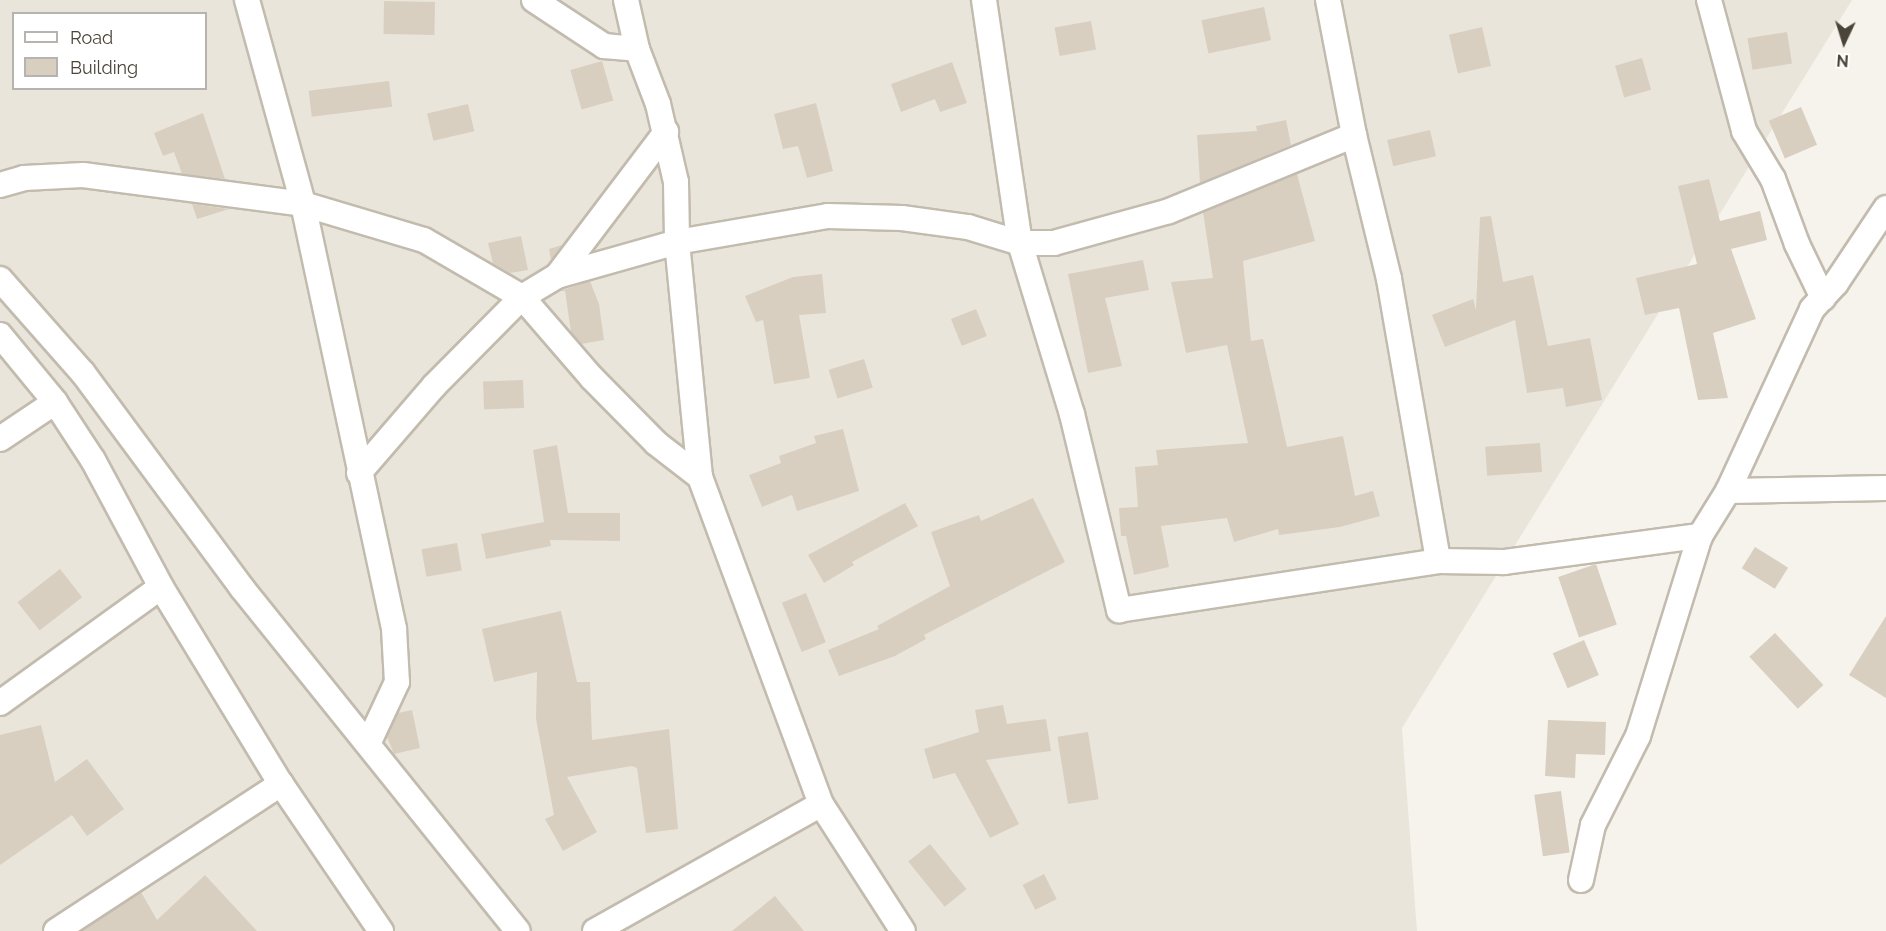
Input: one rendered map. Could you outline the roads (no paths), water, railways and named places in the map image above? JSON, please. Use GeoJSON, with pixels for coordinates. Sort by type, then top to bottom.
{"type":"FeatureCollection","features":[{"type":"Feature","properties":{"kind":"street"},"geometry":{"type":"LineString","coordinates":[[247,0],[303,204],[399,662],[393,696],[368,744]]}},
{"type":"Feature","properties":{"kind":"street"},"geometry":{"type":"LineString","coordinates":[[534,0],[604,46],[637,49]]}},
{"type":"Feature","properties":{"kind":"street"},"geometry":{"type":"LineString","coordinates":[[626,0],[637,49],[666,132],[676,182],[677,242],[700,477],[821,804],[903,931]]}},
{"type":"Feature","properties":{"kind":"street"},"geometry":{"type":"LineString","coordinates":[[984,0],[1020,243],[1072,414],[1119,610],[1438,561],[1504,562],[1700,536]]}},
{"type":"Feature","properties":{"kind":"street"},"geometry":{"type":"LineString","coordinates":[[1328,0],[1354,135],[1389,279],[1438,561]]}},
{"type":"Feature","properties":{"kind":"street"},"geometry":{"type":"LineString","coordinates":[[1709,0],[1744,131],[1773,179],[1797,244],[1823,298]]}},
{"type":"Feature","properties":{"kind":"street"},"geometry":{"type":"LineString","coordinates":[[557,276],[666,132]]}},
{"type":"Feature","properties":{"kind":"street"},"geometry":{"type":"LineString","coordinates":[[359,473],[434,386],[522,297],[557,276],[677,242],[828,216],[902,218],[968,227],[1020,243],[1054,243],[1169,211],[1354,135]]}},
{"type":"Feature","properties":{"kind":"street"},"geometry":{"type":"LineString","coordinates":[[0,185],[24,178],[83,175],[303,204],[424,240],[522,297],[640,426],[700,477]]}},
{"type":"Feature","properties":{"kind":"street"},"geometry":{"type":"LineString","coordinates":[[1581,880],[1593,825],[1638,736],[1700,536],[1728,490],[1812,309],[1823,298],[1886,208]]}},
{"type":"Feature","properties":{"kind":"street"},"geometry":{"type":"LineString","coordinates":[[0,279],[83,373],[242,588],[518,931]]}},
{"type":"Feature","properties":{"kind":"street"},"geometry":{"type":"LineString","coordinates":[[0,335],[55,402],[93,460],[161,587],[281,784],[380,931]]}},
{"type":"Feature","properties":{"kind":"street"},"geometry":{"type":"LineString","coordinates":[[0,439],[55,402]]}},
{"type":"Feature","properties":{"kind":"street"},"geometry":{"type":"LineString","coordinates":[[1728,490],[1886,488]]}},
{"type":"Feature","properties":{"kind":"street"},"geometry":{"type":"LineString","coordinates":[[0,703],[161,587]]}},
{"type":"Feature","properties":{"kind":"street"},"geometry":{"type":"LineString","coordinates":[[56,931],[281,784]]}},
{"type":"Feature","properties":{"kind":"street"},"geometry":{"type":"LineString","coordinates":[[595,931],[821,804]]}}]}
